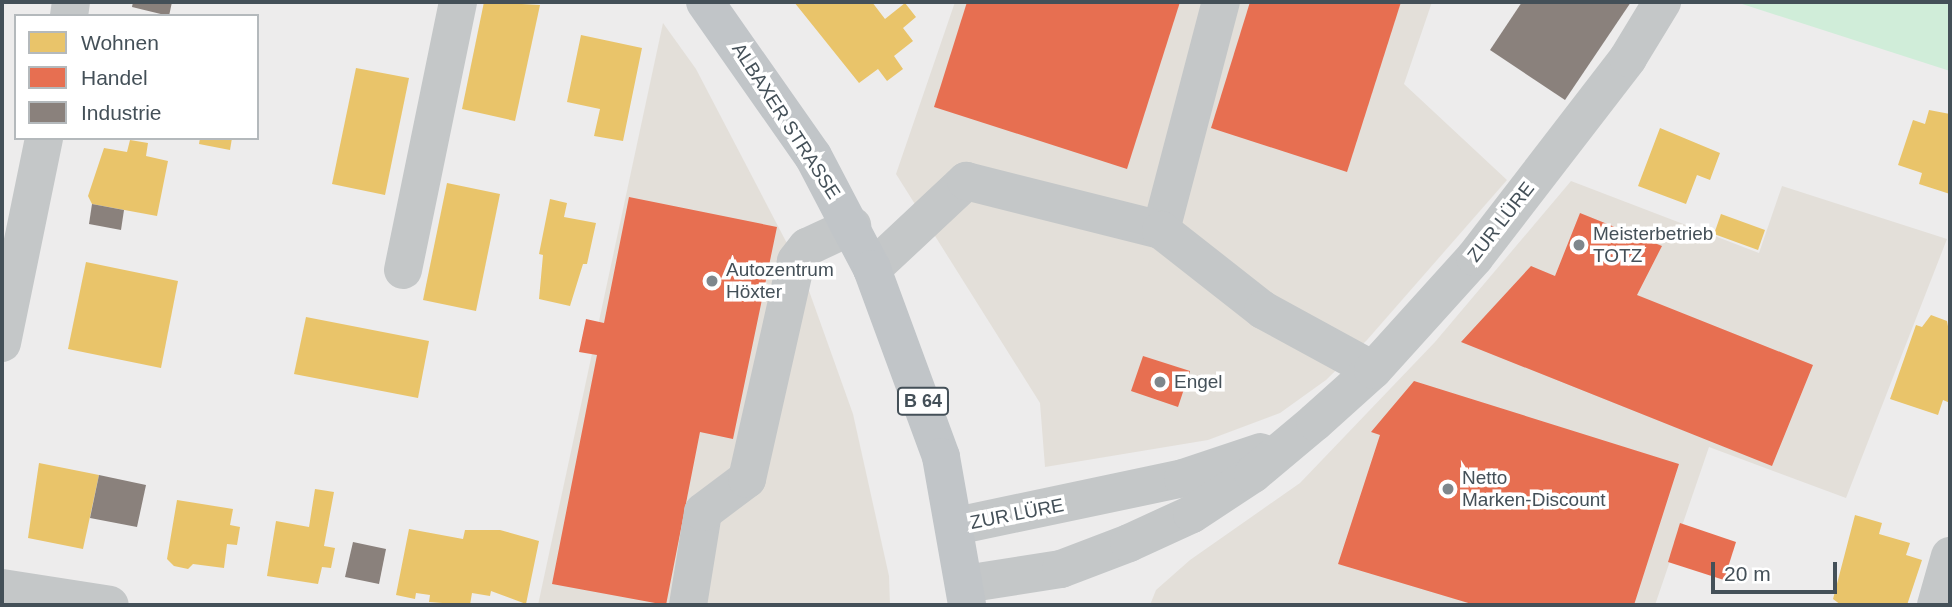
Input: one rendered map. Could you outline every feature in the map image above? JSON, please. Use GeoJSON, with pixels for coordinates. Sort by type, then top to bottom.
{"type":"FeatureCollection","features":[{"type":"Feature","properties":{"kind":"main road","name":"ALBAXER STRASSE"},"geometry":{"type":"LineString","coordinates":[[714,5],[813,156],[852,226],[872,269],[926,410],[956,526],[966,595]]}},
{"type":"Feature","properties":{"kind":"street"},"geometry":{"type":"LineString","coordinates":[[403,270],[458,2]]}},
{"type":"Feature","properties":{"kind":"street"},"geometry":{"type":"LineString","coordinates":[[1161,230],[1221,2]]}},
{"type":"Feature","properties":{"kind":"street","name":"ZUR LÜRE"},"geometry":{"type":"LineString","coordinates":[[966,595],[1061,569],[1142,538],[1192,514],[1253,474],[1315,422],[1373,370],[1475,257],[1628,58],[1662,2]]}},
{"type":"Feature","properties":{"kind":"street"},"geometry":{"type":"LineString","coordinates":[[2,343],[44,140]]}},
{"type":"Feature","properties":{"kind":"street"},"geometry":{"type":"LineString","coordinates":[[872,269],[966,181],[1161,230],[1264,310],[1373,370]]}},
{"type":"Feature","properties":{"kind":"street"},"geometry":{"type":"LineString","coordinates":[[688,605],[703,512],[747,478],[796,261],[807,247],[852,226]]}},
{"type":"Feature","properties":{"kind":"street","name":"ZUR LÜRE"},"geometry":{"type":"LineString","coordinates":[[956,526],[1182,478],[1248,458],[1315,422]]}},
{"type":"Feature","properties":{"kind":"street"},"geometry":{"type":"LineString","coordinates":[[1936,605],[1950,556]]}},
{"type":"Feature","properties":{"kind":"street"},"geometry":{"type":"LineString","coordinates":[[2,587],[110,605]]}},
{"type":"Feature","properties":{"kind":"shaded area"},"geometry":{"type":"Polygon","coordinates":[[[955,2],[1432,2],[1404,84],[1507,180],[1367,340],[1326,380],[1280,413],[1208,440],[1045,467],[1040,403],[896,174],[955,2]]]}},
{"type":"Feature","properties":{"kind":"shaded area"},"geometry":{"type":"Polygon","coordinates":[[[663,23],[696,69],[803,274],[853,414],[889,576],[890,605],[538,605],[663,23]]]}},
{"type":"Feature","properties":{"kind":"shaded area"},"geometry":{"type":"Polygon","coordinates":[[[1571,181],[1759,253],[1782,186],[1947,239],[1846,498],[1709,447],[1655,605],[1150,605],[1156,590],[1190,560],[1300,483],[1435,342],[1571,181]]]}},
{"type":"Feature","properties":{"kind":"green space"},"geometry":{"type":"Polygon","coordinates":[[[1736,2],[1950,2],[1950,71],[1736,2]]]}},
{"type":"Feature","properties":{"kind":"building: Wohnen"},"geometry":{"type":"Polygon","coordinates":[[[484,2],[540,5],[515,121],[462,109],[484,2]]]}},
{"type":"Feature","properties":{"kind":"building: Wohnen"},"geometry":{"type":"Polygon","coordinates":[[[794,2],[872,2],[885,19],[905,3],[916,17],[903,28],[913,41],[894,56],[903,69],[887,81],[878,69],[859,83],[794,2]]]}},
{"type":"Feature","properties":{"kind":"building: Wohnen"},"geometry":{"type":"Polygon","coordinates":[[[581,35],[642,48],[623,141],[594,136],[600,109],[567,102],[581,35]]]}},
{"type":"Feature","properties":{"kind":"building: Wohnen"},"geometry":{"type":"Polygon","coordinates":[[[356,68],[409,78],[385,195],[332,184],[356,68]]]}},
{"type":"Feature","properties":{"kind":"building: Wohnen"},"geometry":{"type":"Polygon","coordinates":[[[1929,110],[1950,114],[1950,194],[1919,184],[1922,173],[1898,165],[1913,120],[1925,124],[1929,110]]]}},
{"type":"Feature","properties":{"kind":"building: Wohnen"},"geometry":{"type":"Polygon","coordinates":[[[1660,128],[1720,153],[1710,180],[1697,175],[1686,204],[1638,186],[1660,128]]]}},
{"type":"Feature","properties":{"kind":"building: Wohnen"},"geometry":{"type":"Polygon","coordinates":[[[130,140],[148,143],[146,156],[168,161],[157,216],[92,204],[88,196],[104,148],[127,152],[130,140]]]}},
{"type":"Feature","properties":{"kind":"building: Wohnen"},"geometry":{"type":"Polygon","coordinates":[[[200,140],[232,140],[230,150],[199,144],[200,140]]]}},
{"type":"Feature","properties":{"kind":"building: Wohnen"},"geometry":{"type":"Polygon","coordinates":[[[447,183],[500,194],[476,311],[423,300],[447,183]]]}},
{"type":"Feature","properties":{"kind":"building: Wohnen"},"geometry":{"type":"Polygon","coordinates":[[[550,199],[567,203],[564,217],[596,223],[587,264],[583,264],[570,306],[539,299],[543,255],[539,254],[550,199]]]}},
{"type":"Feature","properties":{"kind":"building: Wohnen"},"geometry":{"type":"Polygon","coordinates":[[[1721,214],[1765,230],[1758,250],[1714,234],[1721,214]]]}},
{"type":"Feature","properties":{"kind":"building: Wohnen"},"geometry":{"type":"Polygon","coordinates":[[[86,262],[178,281],[161,368],[68,349],[86,262]]]}},
{"type":"Feature","properties":{"kind":"building: Wohnen"},"geometry":{"type":"Polygon","coordinates":[[[1931,315],[1947,321],[1950,337],[1950,403],[1943,400],[1938,415],[1890,399],[1916,325],[1922,327],[1931,315]]]}},
{"type":"Feature","properties":{"kind":"building: Wohnen"},"geometry":{"type":"Polygon","coordinates":[[[306,317],[429,341],[418,398],[294,374],[306,317]]]}},
{"type":"Feature","properties":{"kind":"building: Wohnen"},"geometry":{"type":"Polygon","coordinates":[[[39,463],[99,475],[83,549],[28,538],[39,463]]]}},
{"type":"Feature","properties":{"kind":"building: Wohnen"},"geometry":{"type":"Polygon","coordinates":[[[315,489],[334,492],[324,546],[335,548],[331,568],[322,567],[318,584],[267,576],[276,521],[309,527],[315,489]]]}},
{"type":"Feature","properties":{"kind":"building: Wohnen"},"geometry":{"type":"Polygon","coordinates":[[[177,500],[233,509],[230,525],[240,527],[237,545],[227,544],[224,568],[193,564],[188,569],[174,566],[167,559],[177,500]]]}},
{"type":"Feature","properties":{"kind":"building: Wohnen"},"geometry":{"type":"Polygon","coordinates":[[[1855,515],[1882,523],[1879,534],[1910,543],[1906,555],[1922,560],[1907,605],[1841,605],[1833,599],[1855,515]]]}},
{"type":"Feature","properties":{"kind":"building: Wohnen"},"geometry":{"type":"Polygon","coordinates":[[[409,529],[463,539],[465,530],[500,530],[539,541],[526,604],[491,591],[490,596],[472,593],[470,605],[429,602],[430,595],[416,593],[415,599],[396,595],[409,529]]]}},
{"type":"Feature","properties":{"kind":"building: Handel"},"geometry":{"type":"Polygon","coordinates":[[[967,2],[1180,2],[1127,169],[934,107],[967,2]]]}},
{"type":"Feature","properties":{"kind":"building: Handel"},"geometry":{"type":"Polygon","coordinates":[[[1250,2],[1401,2],[1347,172],[1211,128],[1250,2]]]}},
{"type":"Feature","properties":{"kind":"building: Handel"},"geometry":{"type":"Polygon","coordinates":[[[629,197],[777,227],[733,439],[700,432],[666,605],[552,584],[597,355],[579,352],[586,319],[604,323],[629,197]]]}},
{"type":"Feature","properties":{"kind":"building: Handel"},"geometry":{"type":"Polygon","coordinates":[[[1580,213],[1662,246],[1637,295],[1813,365],[1772,466],[1461,342],[1531,266],[1555,276],[1580,213]]]}},
{"type":"Feature","properties":{"kind":"building: Handel"},"geometry":{"type":"Polygon","coordinates":[[[1143,356],[1190,371],[1178,407],[1131,391],[1143,356]]]}},
{"type":"Feature","properties":{"kind":"building: Handel"},"geometry":{"type":"Polygon","coordinates":[[[1414,381],[1679,464],[1634,605],[1475,605],[1338,564],[1380,435],[1371,432],[1414,381]]]}},
{"type":"Feature","properties":{"kind":"building: Handel"},"geometry":{"type":"Polygon","coordinates":[[[1680,523],[1736,542],[1724,580],[1668,562],[1680,523]]]}},
{"type":"Feature","properties":{"kind":"building: Industrie"},"geometry":{"type":"Polygon","coordinates":[[[133,2],[172,2],[169,14],[132,7],[133,2]]]}},
{"type":"Feature","properties":{"kind":"building: Industrie"},"geometry":{"type":"Polygon","coordinates":[[[1522,2],[1631,2],[1565,100],[1490,50],[1522,2]]]}},
{"type":"Feature","properties":{"kind":"building: Industrie"},"geometry":{"type":"Polygon","coordinates":[[[92,204],[124,210],[121,230],[89,224],[92,204]]]}},
{"type":"Feature","properties":{"kind":"building: Industrie"},"geometry":{"type":"Polygon","coordinates":[[[99,475],[146,485],[137,527],[90,518],[99,475]]]}},
{"type":"Feature","properties":{"kind":"building: Industrie"},"geometry":{"type":"Polygon","coordinates":[[[353,542],[386,549],[379,584],[345,577],[353,542]]]}},
{"type":"Feature","properties":{"kind":"place","name":"Meisterbetrieb TOTZ"},"geometry":{"type":"Point","coordinates":[1579,245]}},
{"type":"Feature","properties":{"kind":"place","name":"Autozentrum Höxter"},"geometry":{"type":"Point","coordinates":[712,281]}},
{"type":"Feature","properties":{"kind":"place","name":"Engel"},"geometry":{"type":"Point","coordinates":[1160,382]}},
{"type":"Feature","properties":{"kind":"place","name":"Netto Marken-Discount"},"geometry":{"type":"Point","coordinates":[1448,489]}}]}
